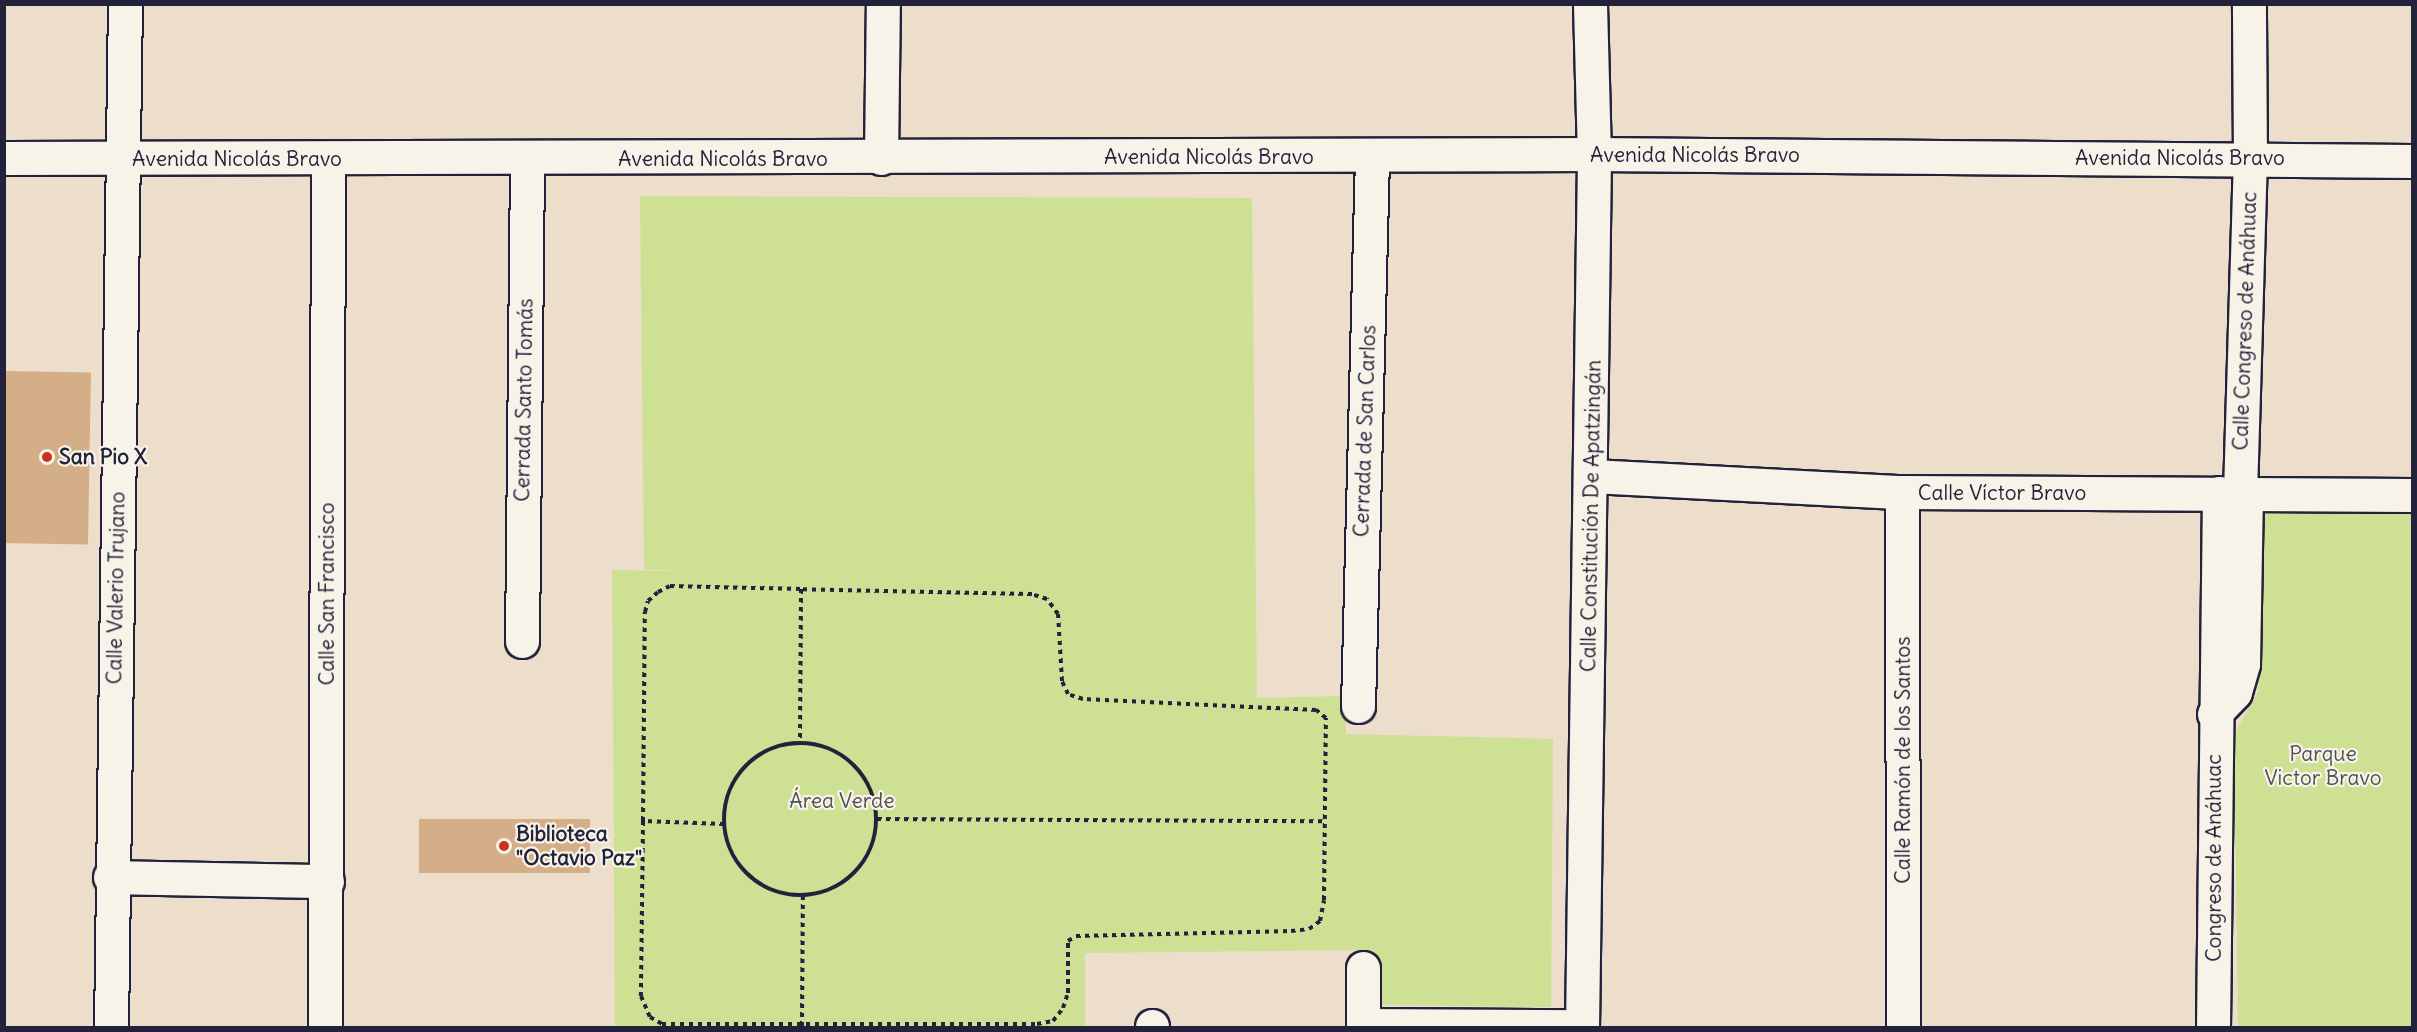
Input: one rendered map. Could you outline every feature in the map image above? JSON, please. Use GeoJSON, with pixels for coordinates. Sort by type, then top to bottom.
{"type":"FeatureCollection","features":[{"type":"Feature","properties":{"kind":"street","name":"Calle Valerio Trujano"},"geometry":{"type":"LineString","coordinates":[[111,1028],[110,877],[125,159],[125,4]]}},
{"type":"Feature","properties":{"kind":"street"},"geometry":{"type":"LineString","coordinates":[[881,158],[883,4]]}},
{"type":"Feature","properties":{"kind":"street","name":"Calle Constitución De Apatzingán"},"geometry":{"type":"LineString","coordinates":[[1582,1027],[1592,476],[1594,154],[1590,4]]}},
{"type":"Feature","properties":{"kind":"street","name":"Calle Congreso de Anáhuac"},"geometry":{"type":"LineString","coordinates":[[2215,701],[2235,692],[2243,664],[2235,493],[2250,158],[2249,4]]}},
{"type":"Feature","properties":{"kind":"street","name":"Avenida Nicolás Bravo"},"geometry":{"type":"LineString","coordinates":[[4,158],[328,160],[1594,154],[2412,161]]}},
{"type":"Feature","properties":{"kind":"street","name":"Cerrada de San Carlos"},"geometry":{"type":"LineString","coordinates":[[1358,706],[1372,156]]}},
{"type":"Feature","properties":{"kind":"street","name":"Cerrada Santo Tomás"},"geometry":{"type":"LineString","coordinates":[[522,641],[527,159]]}},
{"type":"Feature","properties":{"kind":"street","name":"Calle San Francisco"},"geometry":{"type":"LineString","coordinates":[[325,1028],[328,160]]}},
{"type":"Feature","properties":{"kind":"street","name":"Calle Víctor Bravo"},"geometry":{"type":"LineString","coordinates":[[1592,476],[1902,492],[2412,495]]}},
{"type":"Feature","properties":{"kind":"street","name":"Calle Ramón de los Santos"},"geometry":{"type":"LineString","coordinates":[[1902,492],[1903,1028]]}},
{"type":"Feature","properties":{"kind":"street","name":"Congreso de Anáhuac"},"geometry":{"type":"LineString","coordinates":[[2213,1028],[2215,701]]}},
{"type":"Feature","properties":{"kind":"street"},"geometry":{"type":"LineString","coordinates":[[110,877],[327,880]]}},
{"type":"Feature","properties":{"kind":"street"},"geometry":{"type":"LineString","coordinates":[[1363,968],[1363,1026],[1582,1027]]}},
{"type":"Feature","properties":{"kind":"path"},"geometry":{"type":"LineString","coordinates":[[670,586],[1032,594],[1047,599],[1058,614],[1062,681],[1068,694],[1083,699],[1316,710],[1326,718],[1323,821],[1324,900],[1320,921],[1309,929],[1076,936],[1068,942],[1068,993],[1063,1008],[1053,1021],[1037,1024],[682,1027],[662,1024],[650,1017],[641,996],[645,612],[648,601],[670,586]]}},
{"type":"Feature","properties":{"kind":"path"},"geometry":{"type":"LineString","coordinates":[[800,744],[801,589]]}},
{"type":"Feature","properties":{"kind":"path"},"geometry":{"type":"LineString","coordinates":[[800,744],[840,753],[860,770],[873,793],[877,819],[872,845],[858,868],[840,883],[818,893],[803,894],[770,889],[750,876],[734,858],[724,824],[730,788],[743,768],[764,751],[800,744]]}},
{"type":"Feature","properties":{"kind":"path"},"geometry":{"type":"LineString","coordinates":[[877,819],[1323,821]]}},
{"type":"Feature","properties":{"kind":"path"},"geometry":{"type":"LineString","coordinates":[[643,821],[724,824]]}},
{"type":"Feature","properties":{"kind":"path"},"geometry":{"type":"LineString","coordinates":[[802,1026],[803,894]]}},
{"type":"Feature","properties":{"kind":"green space","name":"Área Verde"},"geometry":{"type":"Polygon","coordinates":[[[640,196],[1252,198],[1257,698],[1345,696],[1346,734],[1553,739],[1551,1007],[1363,1005],[1364,950],[1085,953],[1085,1027],[615,1027],[612,570],[690,571],[644,569],[640,196]]]}},
{"type":"Feature","properties":{"kind":"green space","name":"Parque Victor Bravo"},"geometry":{"type":"Polygon","coordinates":[[[2260,505],[2412,505],[2412,1027],[2238,1027],[2234,734],[2258,692],[2260,505]]]}},
{"type":"Feature","properties":{"kind":"building","name":"San Pio X"},"geometry":{"type":"Polygon","coordinates":[[[4,371],[91,373],[88,544],[4,543],[4,371]]]}},
{"type":"Feature","properties":{"kind":"building","name":"Biblioteca \"Octavio Paz\""},"geometry":{"type":"Polygon","coordinates":[[[419,819],[590,819],[590,873],[419,873],[419,819]]]}},
{"type":"Feature","properties":{"kind":"place","name":"San Pio X"},"geometry":{"type":"Point","coordinates":[47,457]}},
{"type":"Feature","properties":{"kind":"place","name":"Biblioteca \"Octavio Paz\""},"geometry":{"type":"Point","coordinates":[504,846]}}]}
